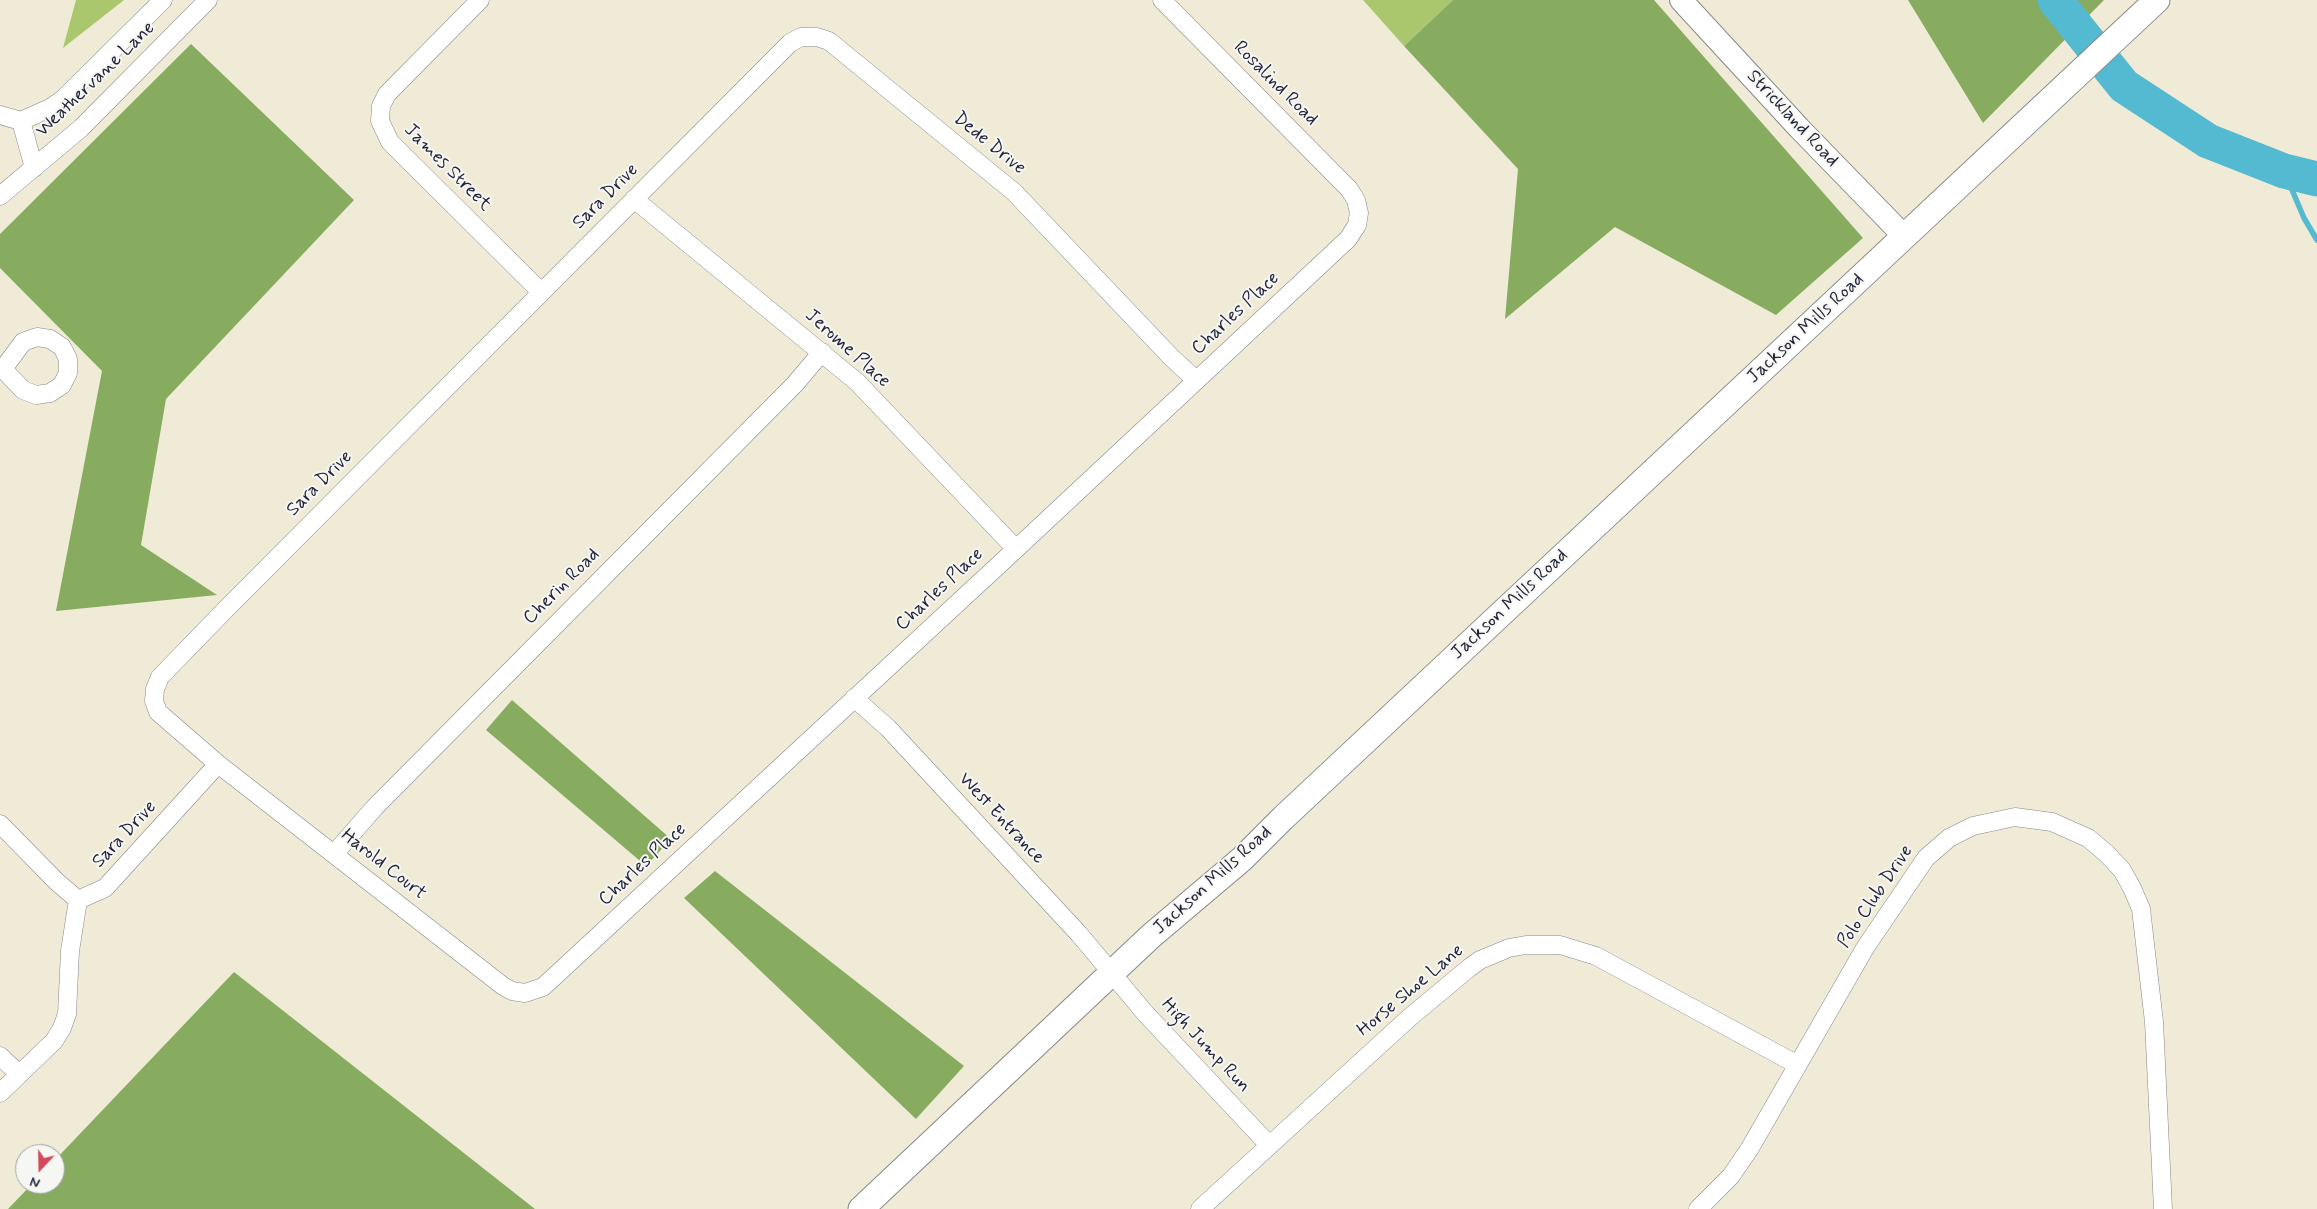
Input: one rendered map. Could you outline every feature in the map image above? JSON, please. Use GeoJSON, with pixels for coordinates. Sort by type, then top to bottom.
{"type":"FeatureCollection","features":[{"type":"Feature","properties":{"kind":"main road","name":"Jackson Mills Road"},"geometry":{"type":"LineString","coordinates":[[861,1209],[1151,936],[1242,859],[1290,811],[2157,0]]}},
{"type":"Feature","properties":{"kind":"street","name":"Weathervane Lane"},"geometry":{"type":"LineString","coordinates":[[0,115],[21,121],[50,108],[62,100],[163,0]]}},
{"type":"Feature","properties":{"kind":"street","name":"Weathervane Lane"},"geometry":{"type":"LineString","coordinates":[[0,196],[81,128],[208,0]]}},
{"type":"Feature","properties":{"kind":"street","name":"James Street"},"geometry":{"type":"LineString","coordinates":[[480,0],[387,94],[381,106],[380,121],[390,142],[541,292]]}},
{"type":"Feature","properties":{"kind":"street","name":"Rosalind Road"},"geometry":{"type":"LineString","coordinates":[[1162,0],[1349,189],[1356,200]]}},
{"type":"Feature","properties":{"kind":"street","name":"Strickland Road"},"geometry":{"type":"LineString","coordinates":[[1682,0],[1799,128],[1904,236]]}},
{"type":"Feature","properties":{"kind":"street","name":"Dede Drive"},"geometry":{"type":"LineString","coordinates":[[732,100],[790,43],[801,38],[817,37],[829,41],[1014,192],[1172,358],[1196,380]]}},
{"type":"Feature","properties":{"kind":"street","name":"Sara Drive"},"geometry":{"type":"LineString","coordinates":[[78,900],[105,888],[218,764],[158,712],[154,701],[155,688],[160,677],[732,100]]}},
{"type":"Feature","properties":{"kind":"street","name":"Weathervane Lane"},"geometry":{"type":"LineString","coordinates":[[21,121],[34,168]]}},
{"type":"Feature","properties":{"kind":"street","name":"Jerome Place"},"geometry":{"type":"LineString","coordinates":[[634,199],[857,382],[1016,549]]}},
{"type":"Feature","properties":{"kind":"street","name":"Charles Place"},"geometry":{"type":"LineString","coordinates":[[525,993],[543,988],[1348,239],[1357,226],[1359,213],[1356,200]]}},
{"type":"Feature","properties":{"kind":"street","name":"Cherin Road"},"geometry":{"type":"LineString","coordinates":[[334,854],[375,807],[795,384],[822,352]]}},
{"type":"Feature","properties":{"kind":"street","name":"West Entrance"},"geometry":{"type":"LineString","coordinates":[[854,698],[894,735],[1079,934],[1112,974]]}},
{"type":"Feature","properties":{"kind":"street","name":"Harold Court"},"geometry":{"type":"LineString","coordinates":[[218,764],[503,986],[512,991],[525,993]]}},
{"type":"Feature","properties":{"kind":"street","name":"Polo Club Drive"},"geometry":{"type":"LineString","coordinates":[[1698,1209],[1731,1176],[1750,1148],[1865,948],[1911,877],[1936,849],[1973,826],[2002,818],[2029,818],[2052,822],[2070,828],[2088,838],[2116,864],[2132,888],[2141,909],[2154,1022],[2163,1209]]}},
{"type":"Feature","properties":{"kind":"street"},"geometry":{"type":"LineString","coordinates":[[0,824],[57,882],[78,900],[70,951],[67,1007],[62,1028],[54,1041],[18,1073],[0,1093]]}},
{"type":"Feature","properties":{"kind":"street","name":"Horse Shoe Lane"},"geometry":{"type":"LineString","coordinates":[[1200,1209],[1409,1018],[1468,968],[1496,953],[1526,945],[1560,945],[1596,956],[1798,1065]]}},
{"type":"Feature","properties":{"kind":"street","name":"High Jump Run"},"geometry":{"type":"LineString","coordinates":[[1112,974],[1145,1013],[1269,1145]]}},
{"type":"Feature","properties":{"kind":"street"},"geometry":{"type":"LineString","coordinates":[[0,1056],[18,1073]]}},
{"type":"Feature","properties":{"kind":"green space"},"geometry":{"type":"Polygon","coordinates":[[[76,0],[124,0],[63,48],[76,0]]]}},
{"type":"Feature","properties":{"kind":"green space"},"geometry":{"type":"Polygon","coordinates":[[[1363,0],[1453,0],[1404,46],[1363,0]]]}},
{"type":"Feature","properties":{"kind":"green space"},"geometry":{"type":"Polygon","coordinates":[[[1453,0],[1654,0],[1863,238],[1776,315],[1615,227],[1505,319],[1518,169],[1404,46],[1453,0]]]}},
{"type":"Feature","properties":{"kind":"green space"},"geometry":{"type":"Polygon","coordinates":[[[1908,0],[2104,0],[1983,123],[1908,0]]]}},
{"type":"Feature","properties":{"kind":"green space"},"geometry":{"type":"Polygon","coordinates":[[[191,44],[354,200],[166,399],[141,545],[217,595],[56,611],[102,371],[0,268],[0,234],[191,44]]]}},
{"type":"Feature","properties":{"kind":"green space"},"geometry":{"type":"Polygon","coordinates":[[[512,700],[671,839],[646,866],[486,730],[512,700]]]}},
{"type":"Feature","properties":{"kind":"green space"},"geometry":{"type":"Polygon","coordinates":[[[715,871],[964,1066],[916,1119],[684,898],[715,871]]]}},
{"type":"Feature","properties":{"kind":"green space"},"geometry":{"type":"Polygon","coordinates":[[[234,972],[535,1209],[8,1209],[22,1194],[65,1194],[65,1149],[234,972]]]}},
{"type":"Feature","properties":{"kind":"waterway"},"geometry":{"type":"LineString","coordinates":[[2055,0],[2124,86],[2208,141],[2284,171],[2317,179]]}},
{"type":"Feature","properties":{"kind":"waterway"},"geometry":{"type":"LineString","coordinates":[[2284,171],[2304,218],[2317,240]]}}]}
